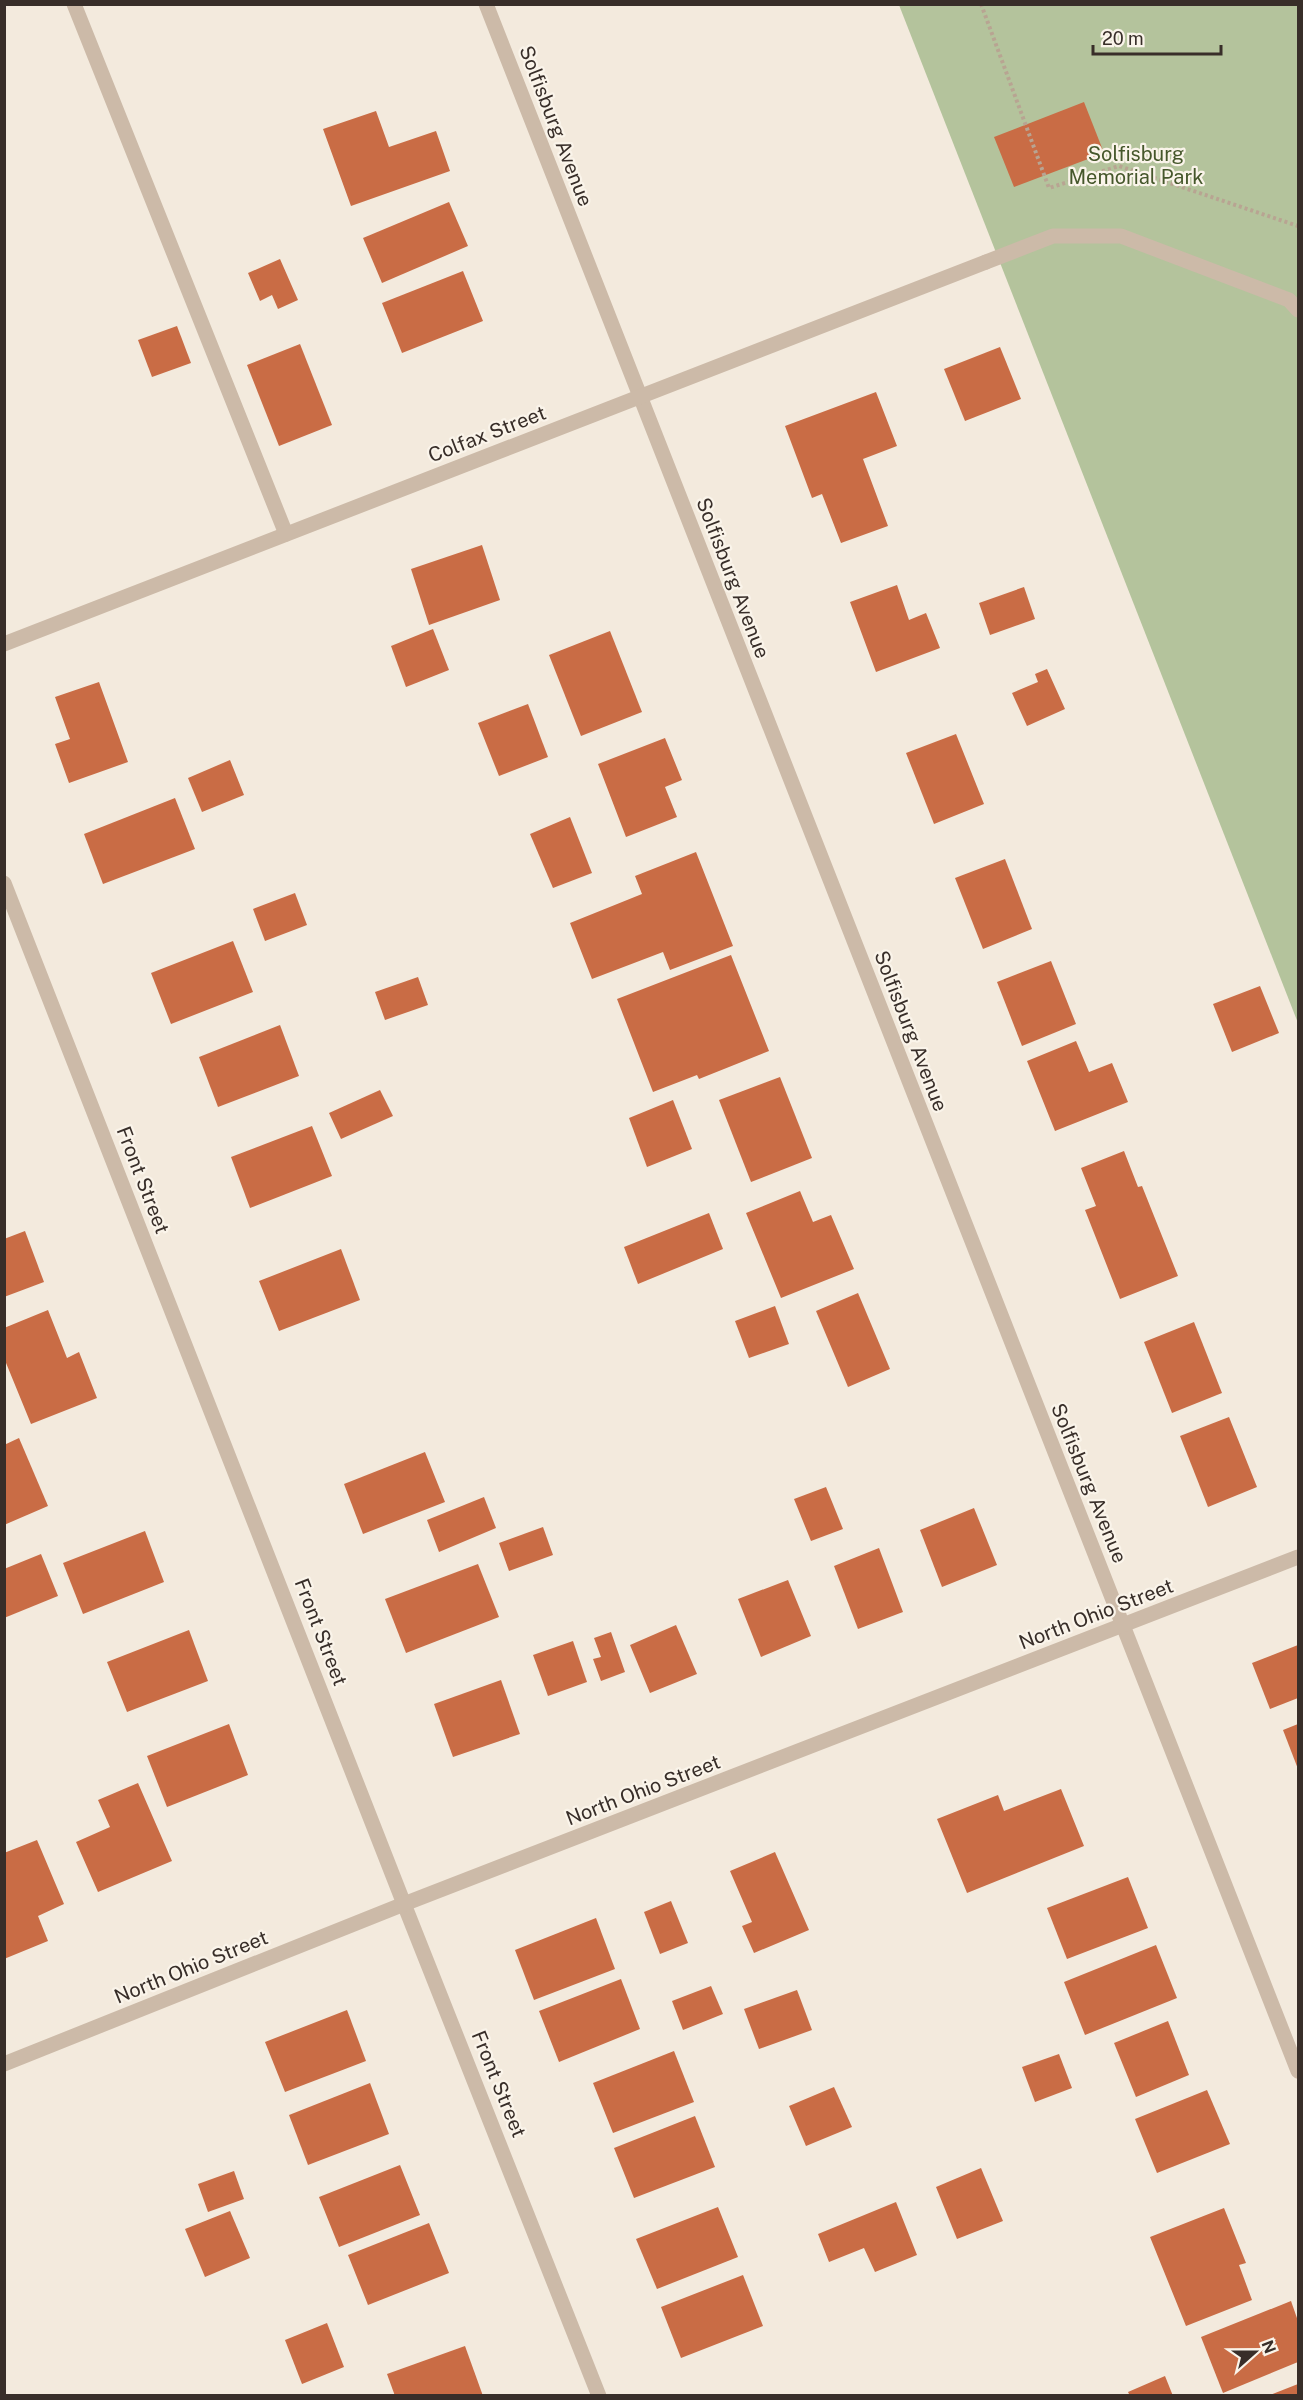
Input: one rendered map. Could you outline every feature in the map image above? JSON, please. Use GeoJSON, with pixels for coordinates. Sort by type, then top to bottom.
{"type":"FeatureCollection","features":[{"type":"Feature","properties":{"kind":"street"},"geometry":{"type":"LineString","coordinates":[[74,4],[286,534]]}},
{"type":"Feature","properties":{"kind":"street","name":"Solfisburg Avenue"},"geometry":{"type":"LineString","coordinates":[[486,4],[1299,2071]]}},
{"type":"Feature","properties":{"kind":"street","name":"Colfax Street"},"geometry":{"type":"LineString","coordinates":[[4,644],[1053,236],[1121,236],[1288,300],[1299,310]]}},
{"type":"Feature","properties":{"kind":"street","name":"Front Street"},"geometry":{"type":"LineString","coordinates":[[4,883],[599,2396]]}},
{"type":"Feature","properties":{"kind":"street","name":"North Ohio Street"},"geometry":{"type":"LineString","coordinates":[[4,2064],[404,1904],[1299,1557]]}},
{"type":"Feature","properties":{"kind":"path"},"geometry":{"type":"LineString","coordinates":[[981,4],[1049,189],[1119,166],[1299,226]]}},
{"type":"Feature","properties":{"kind":"green space","name":"Solfisburg Memorial Park"},"geometry":{"type":"Polygon","coordinates":[[[899,5],[1298,5],[1298,1023],[899,5]]]}},
{"type":"Feature","properties":{"kind":"building"},"geometry":{"type":"Polygon","coordinates":[[[1084,102],[1104,153],[1014,187],[994,137],[1084,102]]]}},
{"type":"Feature","properties":{"kind":"building"},"geometry":{"type":"Polygon","coordinates":[[[376,111],[389,147],[436,131],[450,171],[351,206],[323,129],[376,111]]]}},
{"type":"Feature","properties":{"kind":"building"},"geometry":{"type":"Polygon","coordinates":[[[449,202],[468,246],[382,283],[363,238],[449,202]]]}},
{"type":"Feature","properties":{"kind":"building"},"geometry":{"type":"Polygon","coordinates":[[[280,259],[298,300],[278,309],[272,295],[260,301],[248,273],[280,259]]]}},
{"type":"Feature","properties":{"kind":"building"},"geometry":{"type":"Polygon","coordinates":[[[463,271],[483,321],[402,353],[382,303],[463,271]]]}},
{"type":"Feature","properties":{"kind":"building"},"geometry":{"type":"Polygon","coordinates":[[[177,326],[191,363],[152,377],[138,340],[177,326]]]}},
{"type":"Feature","properties":{"kind":"building"},"geometry":{"type":"Polygon","coordinates":[[[300,344],[332,425],[279,446],[247,365],[300,344]]]}},
{"type":"Feature","properties":{"kind":"building"},"geometry":{"type":"Polygon","coordinates":[[[1000,347],[1021,399],[965,421],[944,369],[1000,347]]]}},
{"type":"Feature","properties":{"kind":"building"},"geometry":{"type":"Polygon","coordinates":[[[876,392],[897,446],[863,459],[888,526],[841,543],[822,494],[812,498],[785,426],[876,392]]]}},
{"type":"Feature","properties":{"kind":"building"},"geometry":{"type":"Polygon","coordinates":[[[482,545],[500,600],[429,625],[411,569],[482,545]]]}},
{"type":"Feature","properties":{"kind":"building"},"geometry":{"type":"Polygon","coordinates":[[[897,585],[909,620],[926,613],[940,648],[876,672],[850,602],[897,585]]]}},
{"type":"Feature","properties":{"kind":"building"},"geometry":{"type":"Polygon","coordinates":[[[1024,587],[1035,619],[990,635],[979,603],[1024,587]]]}},
{"type":"Feature","properties":{"kind":"building"},"geometry":{"type":"Polygon","coordinates":[[[433,629],[449,670],[406,687],[391,646],[433,629]]]}},
{"type":"Feature","properties":{"kind":"building"},"geometry":{"type":"Polygon","coordinates":[[[610,631],[642,712],[581,736],[549,655],[610,631]]]}},
{"type":"Feature","properties":{"kind":"building"},"geometry":{"type":"Polygon","coordinates":[[[1047,669],[1065,709],[1027,726],[1012,693],[1038,682],[1035,674],[1047,669]]]}},
{"type":"Feature","properties":{"kind":"building"},"geometry":{"type":"Polygon","coordinates":[[[99,682],[128,762],[69,783],[55,744],[70,739],[55,697],[99,682]]]}},
{"type":"Feature","properties":{"kind":"building"},"geometry":{"type":"Polygon","coordinates":[[[528,704],[548,757],[499,776],[478,723],[528,704]]]}},
{"type":"Feature","properties":{"kind":"building"},"geometry":{"type":"Polygon","coordinates":[[[956,734],[984,804],[934,824],[906,753],[956,734]]]}},
{"type":"Feature","properties":{"kind":"building"},"geometry":{"type":"Polygon","coordinates":[[[665,738],[682,780],[665,787],[677,817],[626,837],[598,764],[665,738]]]}},
{"type":"Feature","properties":{"kind":"building"},"geometry":{"type":"Polygon","coordinates":[[[230,760],[244,795],[202,812],[188,778],[230,760]]]}},
{"type":"Feature","properties":{"kind":"building"},"geometry":{"type":"Polygon","coordinates":[[[175,798],[195,849],[103,884],[84,834],[175,798]]]}},
{"type":"Feature","properties":{"kind":"building"},"geometry":{"type":"Polygon","coordinates":[[[570,817],[592,873],[553,888],[530,834],[570,817]]]}},
{"type":"Feature","properties":{"kind":"building"},"geometry":{"type":"Polygon","coordinates":[[[696,852],[733,946],[670,970],[663,952],[592,979],[570,923],[642,894],[635,876],[696,852]]]}},
{"type":"Feature","properties":{"kind":"building"},"geometry":{"type":"Polygon","coordinates":[[[1005,859],[1032,929],[983,949],[955,878],[1005,859]]]}},
{"type":"Feature","properties":{"kind":"building"},"geometry":{"type":"Polygon","coordinates":[[[295,893],[307,925],[265,941],[253,909],[295,893]]]}},
{"type":"Feature","properties":{"kind":"building"},"geometry":{"type":"Polygon","coordinates":[[[233,941],[253,992],[171,1024],[151,973],[233,941]]]}},
{"type":"Feature","properties":{"kind":"building"},"geometry":{"type":"Polygon","coordinates":[[[731,955],[769,1051],[699,1079],[697,1075],[653,1092],[617,999],[731,955]]]}},
{"type":"Feature","properties":{"kind":"building"},"geometry":{"type":"Polygon","coordinates":[[[1051,961],[1076,1024],[1022,1046],[997,982],[1051,961]]]}},
{"type":"Feature","properties":{"kind":"building"},"geometry":{"type":"Polygon","coordinates":[[[418,977],[428,1005],[385,1020],[375,992],[418,977]]]}},
{"type":"Feature","properties":{"kind":"building"},"geometry":{"type":"Polygon","coordinates":[[[1260,986],[1279,1033],[1232,1052],[1213,1004],[1260,986]]]}},
{"type":"Feature","properties":{"kind":"building"},"geometry":{"type":"Polygon","coordinates":[[[280,1025],[299,1076],[218,1107],[199,1057],[280,1025]]]}},
{"type":"Feature","properties":{"kind":"building"},"geometry":{"type":"Polygon","coordinates":[[[1076,1041],[1089,1072],[1112,1063],[1128,1102],[1055,1131],[1027,1061],[1076,1041]]]}},
{"type":"Feature","properties":{"kind":"building"},"geometry":{"type":"Polygon","coordinates":[[[780,1077],[812,1158],[751,1182],[719,1100],[780,1077]]]}},
{"type":"Feature","properties":{"kind":"building"},"geometry":{"type":"Polygon","coordinates":[[[380,1090],[393,1116],[341,1139],[329,1113],[380,1090]]]}},
{"type":"Feature","properties":{"kind":"building"},"geometry":{"type":"Polygon","coordinates":[[[673,1100],[692,1149],[647,1167],[629,1118],[673,1100]]]}},
{"type":"Feature","properties":{"kind":"building"},"geometry":{"type":"Polygon","coordinates":[[[312,1126],[332,1176],[250,1208],[231,1157],[312,1126]]]}},
{"type":"Feature","properties":{"kind":"building"},"geometry":{"type":"Polygon","coordinates":[[[1124,1151],[1138,1187],[1142,1186],[1178,1276],[1120,1299],[1085,1210],[1096,1206],[1081,1168],[1124,1151]]]}},
{"type":"Feature","properties":{"kind":"building"},"geometry":{"type":"Polygon","coordinates":[[[800,1191],[813,1222],[831,1215],[854,1269],[781,1298],[746,1213],[800,1191]]]}},
{"type":"Feature","properties":{"kind":"building"},"geometry":{"type":"Polygon","coordinates":[[[709,1213],[723,1249],[638,1284],[624,1247],[709,1213]]]}},
{"type":"Feature","properties":{"kind":"building"},"geometry":{"type":"Polygon","coordinates":[[[25,1231],[44,1282],[4,1297],[4,1239],[25,1231]]]}},
{"type":"Feature","properties":{"kind":"building"},"geometry":{"type":"Polygon","coordinates":[[[341,1249],[360,1300],[279,1331],[259,1281],[341,1249]]]}},
{"type":"Feature","properties":{"kind":"building"},"geometry":{"type":"Polygon","coordinates":[[[858,1293],[890,1369],[848,1387],[816,1311],[858,1293]]]}},
{"type":"Feature","properties":{"kind":"building"},"geometry":{"type":"Polygon","coordinates":[[[775,1306],[789,1344],[749,1358],[735,1321],[775,1306]]]}},
{"type":"Feature","properties":{"kind":"building"},"geometry":{"type":"Polygon","coordinates":[[[48,1310],[67,1358],[79,1352],[97,1398],[31,1424],[4,1358],[4,1328],[48,1310]]]}},
{"type":"Feature","properties":{"kind":"building"},"geometry":{"type":"Polygon","coordinates":[[[1194,1322],[1222,1393],[1172,1413],[1144,1342],[1194,1322]]]}},
{"type":"Feature","properties":{"kind":"building"},"geometry":{"type":"Polygon","coordinates":[[[1229,1417],[1257,1487],[1208,1507],[1180,1436],[1229,1417]]]}},
{"type":"Feature","properties":{"kind":"building"},"geometry":{"type":"Polygon","coordinates":[[[19,1438],[48,1506],[4,1525],[4,1445],[19,1438]]]}},
{"type":"Feature","properties":{"kind":"building"},"geometry":{"type":"Polygon","coordinates":[[[425,1452],[445,1502],[363,1534],[344,1484],[425,1452]]]}},
{"type":"Feature","properties":{"kind":"building"},"geometry":{"type":"Polygon","coordinates":[[[826,1487],[843,1529],[811,1541],[794,1499],[826,1487]]]}},
{"type":"Feature","properties":{"kind":"building"},"geometry":{"type":"Polygon","coordinates":[[[484,1497],[496,1528],[439,1552],[427,1520],[484,1497]]]}},
{"type":"Feature","properties":{"kind":"building"},"geometry":{"type":"Polygon","coordinates":[[[974,1508],[997,1565],[942,1587],[920,1530],[974,1508]]]}},
{"type":"Feature","properties":{"kind":"building"},"geometry":{"type":"Polygon","coordinates":[[[543,1527],[553,1555],[509,1571],[499,1543],[543,1527]]]}},
{"type":"Feature","properties":{"kind":"building"},"geometry":{"type":"Polygon","coordinates":[[[145,1531],[164,1582],[83,1614],[63,1563],[145,1531]]]}},
{"type":"Feature","properties":{"kind":"building"},"geometry":{"type":"Polygon","coordinates":[[[879,1548],[903,1612],[858,1629],[834,1566],[879,1548]]]}},
{"type":"Feature","properties":{"kind":"building"},"geometry":{"type":"Polygon","coordinates":[[[41,1554],[58,1596],[4,1618],[4,1569],[41,1554]]]}},
{"type":"Feature","properties":{"kind":"building"},"geometry":{"type":"Polygon","coordinates":[[[478,1564],[499,1617],[406,1653],[385,1599],[478,1564]]]}},
{"type":"Feature","properties":{"kind":"building"},"geometry":{"type":"Polygon","coordinates":[[[788,1580],[811,1636],[761,1657],[738,1599],[788,1580]]]}},
{"type":"Feature","properties":{"kind":"building"},"geometry":{"type":"Polygon","coordinates":[[[676,1625],[697,1674],[650,1693],[630,1645],[676,1625]]]}},
{"type":"Feature","properties":{"kind":"building"},"geometry":{"type":"Polygon","coordinates":[[[189,1630],[208,1681],[127,1712],[107,1662],[189,1630]]]}},
{"type":"Feature","properties":{"kind":"building"},"geometry":{"type":"Polygon","coordinates":[[[611,1632],[625,1672],[601,1681],[593,1659],[601,1657],[594,1638],[611,1632]]]}},
{"type":"Feature","properties":{"kind":"building"},"geometry":{"type":"Polygon","coordinates":[[[573,1641],[587,1682],[548,1696],[533,1655],[573,1641]]]}},
{"type":"Feature","properties":{"kind":"building"},"geometry":{"type":"Polygon","coordinates":[[[1298,1645],[1298,1698],[1270,1709],[1252,1663],[1298,1645]]]}},
{"type":"Feature","properties":{"kind":"building"},"geometry":{"type":"Polygon","coordinates":[[[501,1680],[520,1734],[453,1757],[434,1704],[501,1680]]]}},
{"type":"Feature","properties":{"kind":"building"},"geometry":{"type":"Polygon","coordinates":[[[229,1724],[248,1775],[167,1807],[147,1756],[229,1724]]]}},
{"type":"Feature","properties":{"kind":"building"},"geometry":{"type":"Polygon","coordinates":[[[1298,1724],[1298,1769],[1283,1730],[1298,1724]]]}},
{"type":"Feature","properties":{"kind":"building"},"geometry":{"type":"Polygon","coordinates":[[[138,1783],[172,1861],[98,1892],[76,1842],[110,1827],[98,1800],[138,1783]]]}},
{"type":"Feature","properties":{"kind":"building"},"geometry":{"type":"Polygon","coordinates":[[[1061,1789],[1084,1846],[967,1893],[937,1819],[998,1795],[1004,1811],[1061,1789]]]}},
{"type":"Feature","properties":{"kind":"building"},"geometry":{"type":"Polygon","coordinates":[[[37,1840],[64,1904],[38,1916],[48,1941],[4,1959],[4,1853],[37,1840]]]}},
{"type":"Feature","properties":{"kind":"building"},"geometry":{"type":"Polygon","coordinates":[[[775,1852],[809,1930],[754,1953],[742,1926],[752,1922],[730,1871],[775,1852]]]}},
{"type":"Feature","properties":{"kind":"building"},"geometry":{"type":"Polygon","coordinates":[[[1128,1877],[1148,1928],[1067,1959],[1047,1908],[1128,1877]]]}},
{"type":"Feature","properties":{"kind":"building"},"geometry":{"type":"Polygon","coordinates":[[[671,1901],[688,1943],[660,1954],[644,1912],[671,1901]]]}},
{"type":"Feature","properties":{"kind":"building"},"geometry":{"type":"Polygon","coordinates":[[[596,1918],[615,1969],[534,2000],[515,1950],[596,1918]]]}},
{"type":"Feature","properties":{"kind":"building"},"geometry":{"type":"Polygon","coordinates":[[[1156,1945],[1177,1998],[1085,2035],[1064,1982],[1156,1945]]]}},
{"type":"Feature","properties":{"kind":"building"},"geometry":{"type":"Polygon","coordinates":[[[621,1979],[640,2029],[559,2062],[539,2011],[621,1979]]]}},
{"type":"Feature","properties":{"kind":"building"},"geometry":{"type":"Polygon","coordinates":[[[711,1986],[723,2014],[683,2030],[672,2001],[711,1986]]]}},
{"type":"Feature","properties":{"kind":"building"},"geometry":{"type":"Polygon","coordinates":[[[797,1990],[812,2030],[759,2049],[744,2009],[797,1990]]]}},
{"type":"Feature","properties":{"kind":"building"},"geometry":{"type":"Polygon","coordinates":[[[347,2010],[366,2061],[285,2092],[265,2042],[347,2010]]]}},
{"type":"Feature","properties":{"kind":"building"},"geometry":{"type":"Polygon","coordinates":[[[1168,2021],[1189,2075],[1136,2097],[1114,2043],[1168,2021]]]}},
{"type":"Feature","properties":{"kind":"building"},"geometry":{"type":"Polygon","coordinates":[[[674,2051],[694,2102],[613,2133],[593,2083],[674,2051]]]}},
{"type":"Feature","properties":{"kind":"building"},"geometry":{"type":"Polygon","coordinates":[[[1059,2054],[1072,2088],[1035,2102],[1022,2067],[1059,2054]]]}},
{"type":"Feature","properties":{"kind":"building"},"geometry":{"type":"Polygon","coordinates":[[[370,2083],[389,2134],[308,2165],[289,2115],[370,2083]]]}},
{"type":"Feature","properties":{"kind":"building"},"geometry":{"type":"Polygon","coordinates":[[[834,2087],[852,2127],[806,2146],[789,2106],[834,2087]]]}},
{"type":"Feature","properties":{"kind":"building"},"geometry":{"type":"Polygon","coordinates":[[[1207,2090],[1230,2144],[1157,2173],[1135,2119],[1207,2090]]]}},
{"type":"Feature","properties":{"kind":"building"},"geometry":{"type":"Polygon","coordinates":[[[695,2116],[715,2167],[634,2198],[614,2148],[695,2116]]]}},
{"type":"Feature","properties":{"kind":"building"},"geometry":{"type":"Polygon","coordinates":[[[400,2165],[420,2215],[339,2247],[319,2197],[400,2165]]]}},
{"type":"Feature","properties":{"kind":"building"},"geometry":{"type":"Polygon","coordinates":[[[981,2168],[1003,2221],[957,2239],[936,2187],[981,2168]]]}},
{"type":"Feature","properties":{"kind":"building"},"geometry":{"type":"Polygon","coordinates":[[[234,2171],[244,2199],[208,2212],[198,2184],[234,2171]]]}},
{"type":"Feature","properties":{"kind":"building"},"geometry":{"type":"Polygon","coordinates":[[[896,2202],[917,2255],[875,2272],[864,2248],[829,2262],[818,2234],[896,2202]]]}},
{"type":"Feature","properties":{"kind":"building"},"geometry":{"type":"Polygon","coordinates":[[[718,2207],[738,2257],[657,2289],[636,2239],[718,2207]]]}},
{"type":"Feature","properties":{"kind":"building"},"geometry":{"type":"Polygon","coordinates":[[[1224,2208],[1246,2263],[1239,2265],[1252,2300],[1186,2326],[1150,2237],[1224,2208]]]}},
{"type":"Feature","properties":{"kind":"building"},"geometry":{"type":"Polygon","coordinates":[[[230,2211],[250,2258],[205,2277],[185,2229],[230,2211]]]}},
{"type":"Feature","properties":{"kind":"building"},"geometry":{"type":"Polygon","coordinates":[[[429,2223],[449,2273],[368,2305],[348,2255],[429,2223]]]}},
{"type":"Feature","properties":{"kind":"building"},"geometry":{"type":"Polygon","coordinates":[[[743,2275],[763,2326],[681,2358],[661,2307],[743,2275]]]}},
{"type":"Feature","properties":{"kind":"building"},"geometry":{"type":"Polygon","coordinates":[[[1291,2301],[1298,2321],[1298,2362],[1223,2393],[1201,2337],[1291,2301]]]}},
{"type":"Feature","properties":{"kind":"building"},"geometry":{"type":"Polygon","coordinates":[[[327,2323],[344,2367],[302,2384],[285,2340],[327,2323]]]}},
{"type":"Feature","properties":{"kind":"building"},"geometry":{"type":"Polygon","coordinates":[[[465,2346],[483,2396],[395,2396],[387,2374],[465,2346]]]}},
{"type":"Feature","properties":{"kind":"building"},"geometry":{"type":"Polygon","coordinates":[[[1165,2376],[1173,2396],[1130,2396],[1128,2392],[1165,2376]]]}},
{"type":"Feature","properties":{"kind":"building"},"geometry":{"type":"Polygon","coordinates":[[[1298,2384],[1298,2396],[1270,2396],[1270,2395],[1298,2384]]]}}]}
